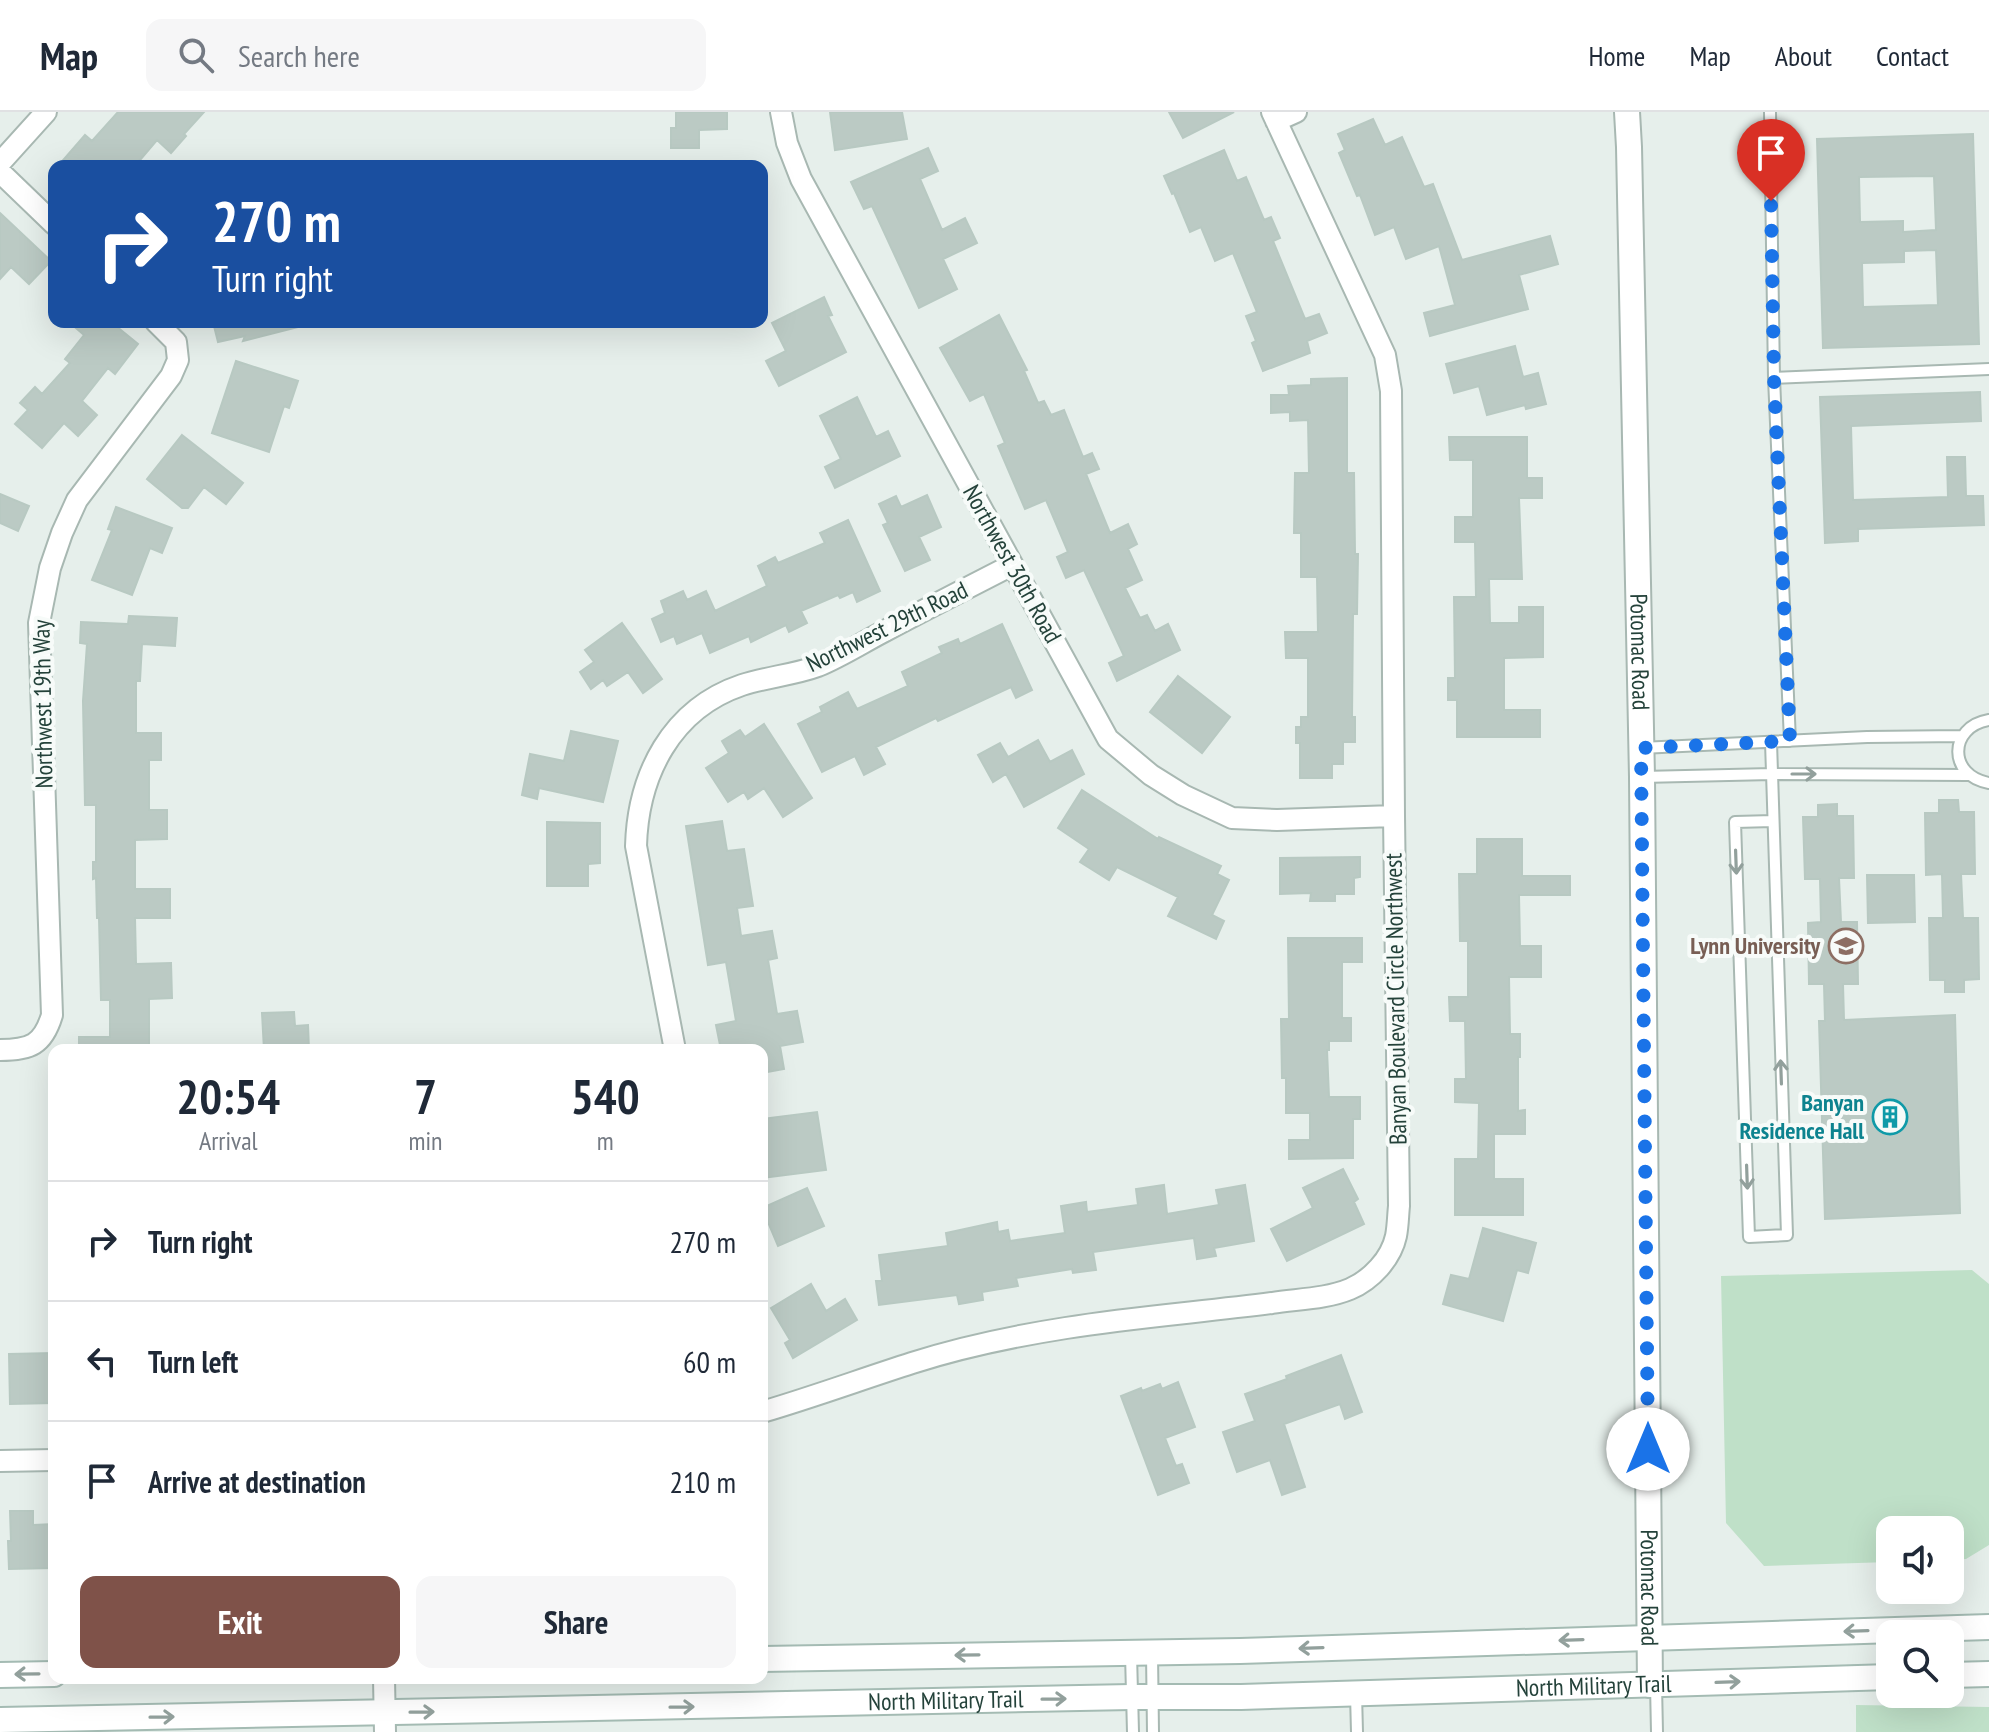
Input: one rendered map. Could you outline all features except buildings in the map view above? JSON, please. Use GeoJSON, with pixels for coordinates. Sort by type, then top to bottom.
{"type":"FeatureCollection","features":[{"type":"Feature","properties":{"kind":"main road","name":"Potomac Road"},"geometry":{"type":"LineString","coordinates":[[1627,112],[1642,777],[1649,1638],[1653,1685]]}},
{"type":"Feature","properties":{"kind":"main road","name":"Potomac Road"},"geometry":{"type":"LineString","coordinates":[[1629,147],[1634,112]]}},
{"type":"Feature","properties":{"kind":"main road","name":"North Military Trail"},"geometry":{"type":"LineString","coordinates":[[768,1659],[1240,1651],[1989,1627]]}},
{"type":"Feature","properties":{"kind":"main road"},"geometry":{"type":"LineString","coordinates":[[0,1675],[48,1674]]}},
{"type":"Feature","properties":{"kind":"main road"},"geometry":{"type":"LineString","coordinates":[[1964,1675],[1989,1674]]}},
{"type":"Feature","properties":{"kind":"main road","name":"North Military Trail"},"geometry":{"type":"LineString","coordinates":[[0,1720],[385,1722],[1876,1677]]}},
{"type":"Feature","properties":{"kind":"street"},"geometry":{"type":"LineString","coordinates":[[0,163],[46,112]]}},
{"type":"Feature","properties":{"kind":"street","name":"Northwest 30th Road"},"geometry":{"type":"LineString","coordinates":[[781,112],[787,143],[801,179],[1108,739],[1151,775],[1183,795],[1232,818],[1277,820],[1394,816]]}},
{"type":"Feature","properties":{"kind":"street"},"geometry":{"type":"LineString","coordinates":[[1274,117],[1296,112]]}},
{"type":"Feature","properties":{"kind":"street","name":"Banyan Boulevard Circle Northwest"},"geometry":{"type":"LineString","coordinates":[[768,1410],[914,1362],[988,1343],[1126,1319],[1331,1295],[1353,1287],[1376,1271],[1389,1254],[1396,1237],[1399,1206],[1391,391],[1385,355],[1274,117]]}},
{"type":"Feature","properties":{"kind":"street"},"geometry":{"type":"LineString","coordinates":[[0,172],[48,218]]}},
{"type":"Feature","properties":{"kind":"street","name":"Northwest 19th Way"},"geometry":{"type":"LineString","coordinates":[[0,1050],[17,1050],[34,1045],[47,1032],[52,1015],[41,605],[62,533],[77,500],[171,376],[178,360],[176,342],[162,328]]}},
{"type":"Feature","properties":{"kind":"street","name":"Northwest 29th Road"},"geometry":{"type":"LineString","coordinates":[[674,1044],[636,846],[636,826],[644,788],[651,769],[672,735],[692,714],[716,696],[743,685],[818,666],[1012,565]]}},
{"type":"Feature","properties":{"kind":"street"},"geometry":{"type":"LineString","coordinates":[[0,1461],[48,1460]]}},
{"type":"Feature","properties":{"kind":"street"},"geometry":{"type":"LineString","coordinates":[[384,1684],[385,1722]]}},
{"type":"Feature","properties":{"kind":"lane"},"geometry":{"type":"LineString","coordinates":[[1770,112],[1774,378],[1790,741]]}},
{"type":"Feature","properties":{"kind":"lane"},"geometry":{"type":"LineString","coordinates":[[1774,378],[1989,369]]}},
{"type":"Feature","properties":{"kind":"lane"},"geometry":{"type":"LineString","coordinates":[[1989,720],[1977,722],[1968,728],[1962,736],[1958,757],[1968,775],[1977,781],[1989,783]]}},
{"type":"Feature","properties":{"kind":"lane"},"geometry":{"type":"LineString","coordinates":[[1641,748],[1867,737],[1962,736]]}},
{"type":"Feature","properties":{"kind":"lane"},"geometry":{"type":"LineString","coordinates":[[1771,742],[1787,1235],[1749,1237],[1735,822],[1773,821]]}},
{"type":"Feature","properties":{"kind":"lane"},"geometry":{"type":"LineString","coordinates":[[1642,777],[1968,775]]}},
{"type":"Feature","properties":{"kind":"lane"},"geometry":{"type":"LineString","coordinates":[[1133,1732],[1142,1697],[1142,1652]]}},
{"type":"Feature","properties":{"kind":"lane"},"geometry":{"type":"LineString","coordinates":[[1142,1652],[1142,1697],[1153,1732]]}},
{"type":"Feature","properties":{"kind":"lane"},"geometry":{"type":"LineString","coordinates":[[1653,1685],[1657,1732]]}},
{"type":"Feature","properties":{"kind":"lane"},"geometry":{"type":"LineString","coordinates":[[1356,1694],[1357,1732]]}},
{"type":"Feature","properties":{"kind":"green space"},"geometry":{"type":"Polygon","coordinates":[[[1972,1270],[1989,1284],[1989,1545],[1964,1559],[1964,1516],[1876,1516],[1876,1562],[1764,1566],[1726,1523],[1721,1276],[1972,1270]]]}},
{"type":"Feature","properties":{"kind":"green space"},"geometry":{"type":"Polygon","coordinates":[[[1856,1705],[1876,1705],[1876,1708],[1989,1707],[1989,1732],[1856,1732],[1856,1705]]]}},
{"type":"Feature","properties":{"kind":"place","name":"Lynn University"},"geometry":{"type":"Point","coordinates":[1846,946]}},
{"type":"Feature","properties":{"kind":"place","name":"Banyan Residence Hall"},"geometry":{"type":"Point","coordinates":[1890,1117]}},
{"type":"Feature","properties":{"kind":"route"},"geometry":{"type":"LineString","coordinates":[[1648,1449],[1641,748],[1790,741],[1774,378],[1771,201]]}}]}
